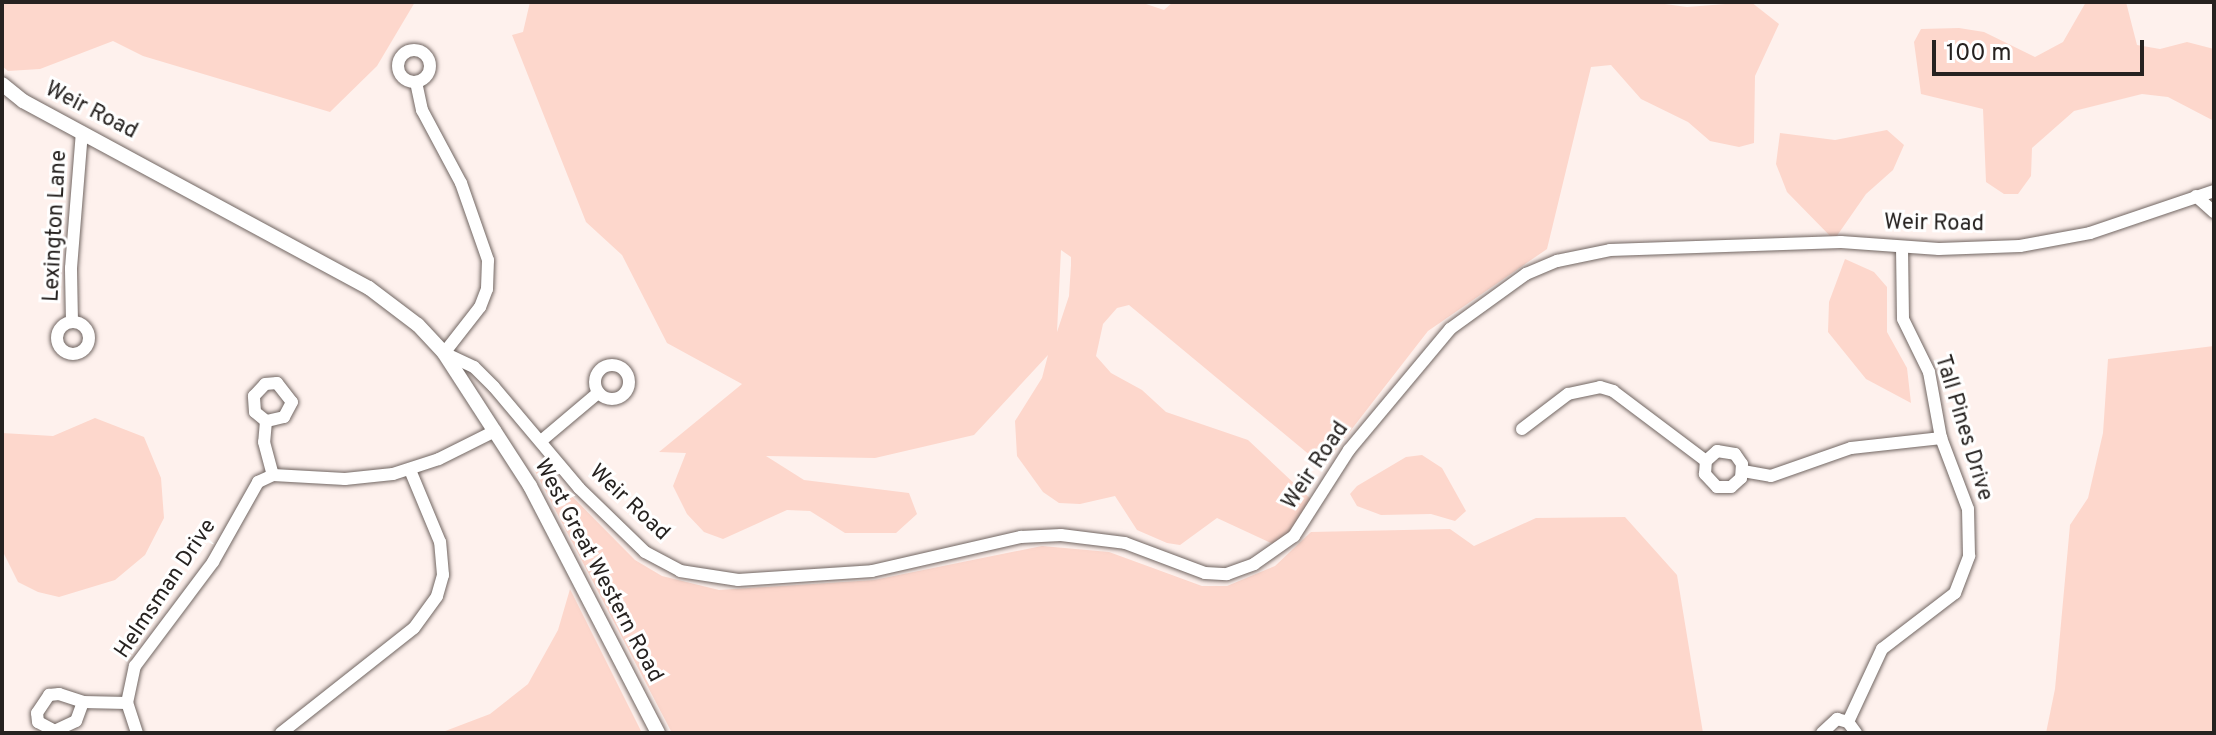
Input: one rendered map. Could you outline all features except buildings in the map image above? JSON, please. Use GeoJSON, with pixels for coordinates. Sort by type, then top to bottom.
{"type":"FeatureCollection","features":[{"type":"Feature","properties":{"kind":"street"},"geometry":{"type":"LineString","coordinates":[[416,82],[422,110],[461,183],[488,260],[487,289],[480,307],[444,353]]}},
{"type":"Feature","properties":{"kind":"street","name":"Weir Road"},"geometry":{"type":"LineString","coordinates":[[2,84],[82,132],[369,288],[418,325],[444,353],[495,431]]}},
{"type":"Feature","properties":{"kind":"street","name":"Lexington Lane"},"geometry":{"type":"LineString","coordinates":[[72,322],[71,268],[82,132]]}},
{"type":"Feature","properties":{"kind":"street","name":"Weir Road"},"geometry":{"type":"LineString","coordinates":[[444,353],[474,367],[579,488],[645,552],[705,578],[872,571],[1021,537],[1051,535],[1113,540],[1205,573],[1227,574],[1254,564],[1294,536],[1349,450],[1450,329],[1526,274],[1581,254],[1610,250],[1841,242],[1982,249],[2053,241],[2131,221],[2214,191]]}},
{"type":"Feature","properties":{"kind":"street"},"geometry":{"type":"LineString","coordinates":[[2196,196],[2214,212]]}},
{"type":"Feature","properties":{"kind":"street","name":"Tall Pines Drive"},"geometry":{"type":"LineString","coordinates":[[1822,733],[1833,720],[1852,728],[1882,649],[1944,604],[1963,576],[1968,509],[1941,438],[1932,381],[1900,302],[1902,247]]}},
{"type":"Feature","properties":{"kind":"street"},"geometry":{"type":"LineString","coordinates":[[1522,429],[1568,394],[1600,387],[1628,401],[1706,461]]}},
{"type":"Feature","properties":{"kind":"street"},"geometry":{"type":"LineString","coordinates":[[541,441],[598,393]]}},
{"type":"Feature","properties":{"kind":"street"},"geometry":{"type":"LineString","coordinates":[[266,421],[264,442],[273,475],[345,479],[410,470],[495,431]]}},
{"type":"Feature","properties":{"kind":"street","name":"West Great Western Road"},"geometry":{"type":"LineString","coordinates":[[495,431],[560,540],[658,733]]}},
{"type":"Feature","properties":{"kind":"street"},"geometry":{"type":"LineString","coordinates":[[1743,471],[1771,476],[1851,448],[1941,438]]}},
{"type":"Feature","properties":{"kind":"street"},"geometry":{"type":"LineString","coordinates":[[1728,450],[1739,458],[1743,471],[1734,485],[1717,487],[1706,477],[1706,461],[1717,451],[1728,450]]}},
{"type":"Feature","properties":{"kind":"street"},"geometry":{"type":"LineString","coordinates":[[281,733],[414,628],[437,596],[443,575],[440,542],[410,470]]}},
{"type":"Feature","properties":{"kind":"street","name":"Helmsman Drive"},"geometry":{"type":"LineString","coordinates":[[127,703],[146,647],[213,562],[249,494],[273,475]]}},
{"type":"Feature","properties":{"kind":"street"},"geometry":{"type":"LineString","coordinates":[[83,702],[127,703],[137,733]]}},
{"type":"Feature","properties":{"kind":"shaded area"},"geometry":{"type":"Polygon","coordinates":[[[2,2],[415,2],[377,66],[330,112],[143,56],[113,41],[40,69],[8,71],[2,66],[2,2]]]}},
{"type":"Feature","properties":{"kind":"shaded area"},"geometry":{"type":"Polygon","coordinates":[[[530,2],[1140,2],[1164,10],[1173,2],[1650,2],[1687,7],[1751,2],[1779,24],[1755,76],[1754,143],[1739,147],[1710,141],[1688,122],[1641,99],[1611,65],[1591,67],[1547,249],[1428,331],[1323,466],[1129,305],[1117,308],[1103,324],[1096,356],[1111,373],[1142,390],[1166,412],[1248,440],[1314,502],[1309,518],[1273,544],[1217,518],[1180,545],[1137,530],[1115,496],[1080,504],[1059,503],[1043,492],[1017,456],[1015,421],[1042,378],[1048,355],[974,435],[875,458],[766,456],[804,480],[909,493],[917,514],[896,533],[845,533],[810,511],[787,510],[723,539],[704,532],[687,514],[673,486],[686,453],[659,452],[742,384],[667,343],[622,255],[586,222],[512,35],[523,32],[530,2]],[[1061,250],[1057,332],[1069,296],[1071,257],[1061,250]]]}},
{"type":"Feature","properties":{"kind":"shaded area"},"geometry":{"type":"Polygon","coordinates":[[[2086,2],[2126,2],[2137,45],[2160,49],[2187,42],[2214,49],[2214,121],[2168,97],[2142,94],[2074,111],[2032,148],[2031,176],[2018,194],[2004,194],[1986,182],[1983,109],[1921,94],[1914,42],[1921,29],[1959,28],[1984,32],[2035,57],[2063,42],[2086,2]]]}},
{"type":"Feature","properties":{"kind":"shaded area"},"geometry":{"type":"Polygon","coordinates":[[[1887,130],[1904,145],[1893,170],[1866,194],[1834,240],[1787,192],[1776,164],[1780,133],[1835,140],[1887,130]]]}},
{"type":"Feature","properties":{"kind":"shaded area"},"geometry":{"type":"Polygon","coordinates":[[[1845,259],[1874,272],[1887,287],[1887,332],[1907,368],[1911,403],[1866,379],[1828,332],[1829,302],[1845,259]]]}},
{"type":"Feature","properties":{"kind":"shaded area"},"geometry":{"type":"Polygon","coordinates":[[[2214,346],[2214,733],[2046,733],[2055,689],[2070,525],[2088,498],[2103,433],[2108,359],[2214,346]]]}},
{"type":"Feature","properties":{"kind":"shaded area"},"geometry":{"type":"Polygon","coordinates":[[[95,418],[144,437],[161,478],[164,518],[145,555],[115,580],[59,597],[38,592],[18,582],[2,550],[2,433],[53,436],[95,418]]]}},
{"type":"Feature","properties":{"kind":"shaded area"},"geometry":{"type":"Polygon","coordinates":[[[1422,455],[1442,468],[1466,511],[1455,521],[1431,514],[1381,515],[1357,506],[1350,494],[1357,486],[1406,457],[1422,455]]]}},
{"type":"Feature","properties":{"kind":"shaded area"},"geometry":{"type":"Polygon","coordinates":[[[540,464],[635,560],[662,576],[719,590],[874,580],[1042,546],[1109,552],[1202,586],[1227,586],[1275,566],[1311,532],[1450,529],[1474,546],[1536,518],[1625,517],[1677,575],[1703,733],[672,733],[535,471],[540,464]]]}},
{"type":"Feature","properties":{"kind":"shaded area"},"geometry":{"type":"Polygon","coordinates":[[[570,589],[642,733],[440,733],[490,714],[528,684],[558,630],[570,589]]]}}]}
